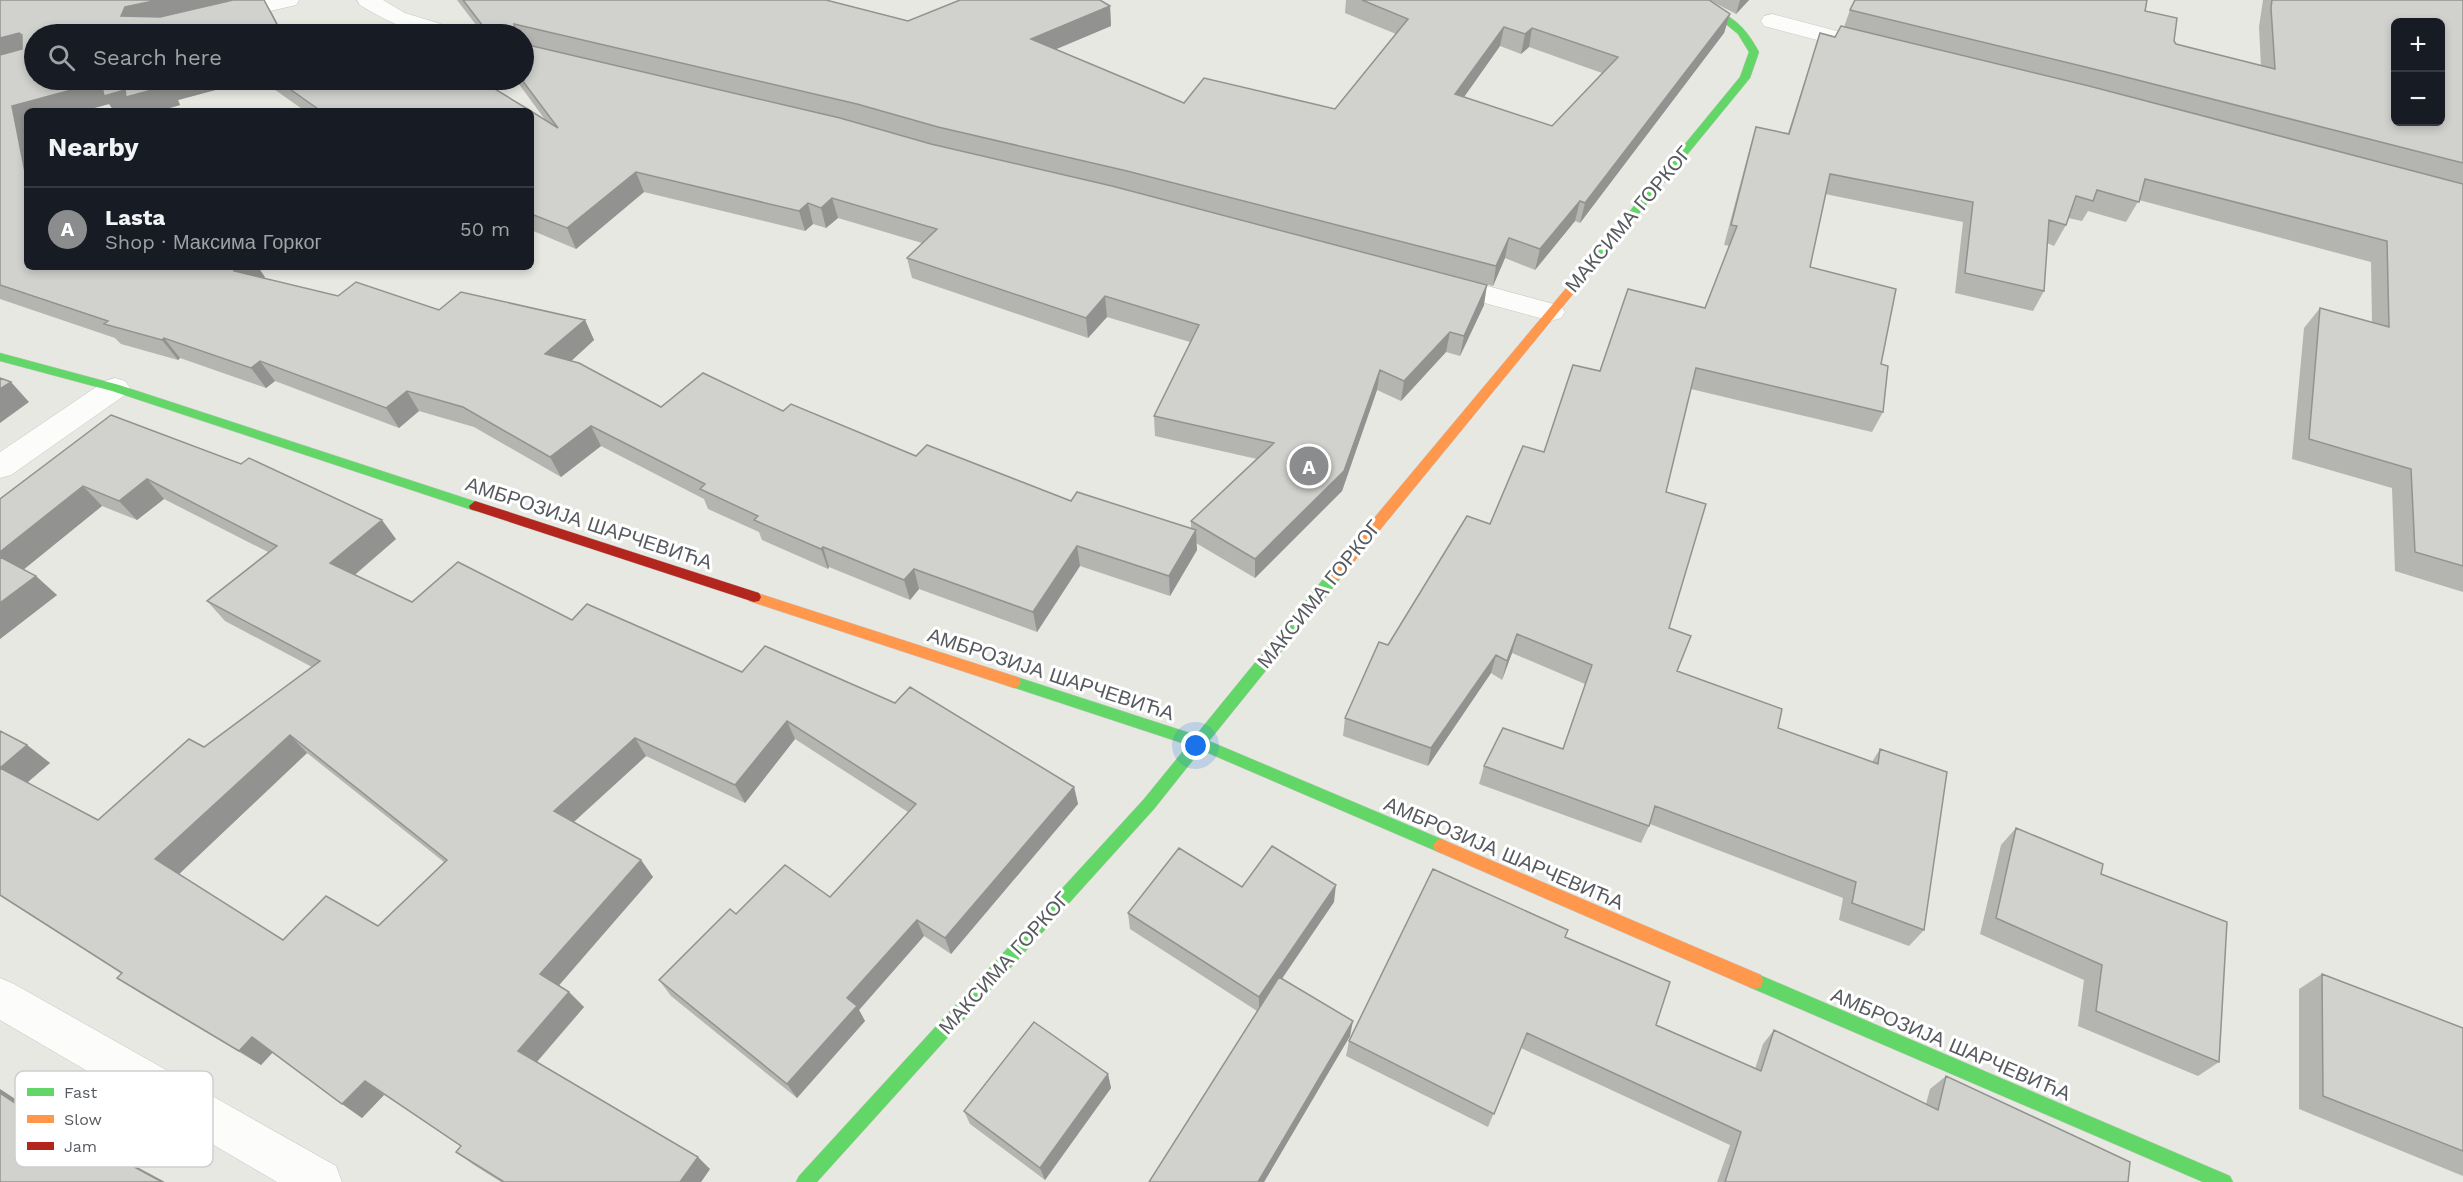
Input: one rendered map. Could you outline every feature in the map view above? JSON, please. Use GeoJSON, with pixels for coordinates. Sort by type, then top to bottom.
{"type":"FeatureCollection","features":[{"type":"Feature","properties":{"kind":"street"},"geometry":{"type":"LineString","coordinates":[[188,24],[288,0]]}},
{"type":"Feature","properties":{"kind":"street"},"geometry":{"type":"LineString","coordinates":[[368,0],[397,18],[416,24]]}},
{"type":"Feature","properties":{"kind":"street"},"geometry":{"type":"LineString","coordinates":[[1688,0],[1725,19],[1742,32],[1779,14],[1889,51]]}},
{"type":"Feature","properties":{"kind":"street","name":"МАКСИМА ГОРКОГ"},"geometry":{"type":"LineString","coordinates":[[805,1182],[1149,804],[1197,742],[1745,78],[1754,52],[1742,32]]}},
{"type":"Feature","properties":{"kind":"street"},"geometry":{"type":"LineString","coordinates":[[1415,276],[1551,312]]}},
{"type":"Feature","properties":{"kind":"street","name":"АМБРОЗИЈА ШАРЧЕВИЋА"},"geometry":{"type":"LineString","coordinates":[[0,357],[115,388],[1197,742],[2224,1182]]}},
{"type":"Feature","properties":{"kind":"street"},"geometry":{"type":"LineString","coordinates":[[0,467],[115,388]]}},
{"type":"Feature","properties":{"kind":"street"},"geometry":{"type":"LineString","coordinates":[[0,998],[127,1071]]}},
{"type":"Feature","properties":{"kind":"street"},"geometry":{"type":"LineString","coordinates":[[213,1120],[320,1182]]}},
{"type":"Feature","properties":{"kind":"building"},"geometry":{"type":"Polygon","coordinates":[[[0,0],[158,0],[125,7],[121,16],[160,17],[233,0],[264,0],[277,24],[24,24],[24,90],[71,90],[12,106],[24,167],[24,270],[235,270],[338,296],[356,282],[439,310],[461,292],[585,320],[545,354],[579,363],[661,407],[703,373],[783,411],[791,404],[916,456],[927,445],[1071,501],[1077,492],[1196,530],[1169,576],[1077,546],[1033,612],[914,569],[904,580],[823,547],[821,549],[754,520],[758,516],[700,489],[705,484],[591,426],[550,457],[463,407],[407,391],[386,408],[260,361],[251,368],[164,338],[162,340],[104,324],[108,321],[0,285],[0,55],[22,49],[22,35],[19,33],[0,38],[0,0]]]}},
{"type":"Feature","properties":{"kind":"building"},"geometry":{"type":"Polygon","coordinates":[[[463,0],[826,0],[908,21],[960,0],[1100,0],[1110,6],[1031,39],[1184,103],[1204,78],[1335,109],[1408,19],[1362,0],[1709,0],[1730,14],[1585,203],[1580,201],[1540,249],[1509,238],[1496,266],[1127,171],[938,127],[857,104],[534,29],[534,24],[481,24],[463,0]],[[1504,27],[1455,94],[1552,126],[1618,57],[1532,28],[1525,34],[1504,27]]]}},
{"type":"Feature","properties":{"kind":"building"},"geometry":{"type":"Polygon","coordinates":[[[1855,0],[2147,0],[2145,11],[2177,18],[2174,41],[2176,44],[2275,69],[2272,0],[2463,0],[2463,163],[2106,72],[1850,10],[1855,0]]]}},
{"type":"Feature","properties":{"kind":"building"},"geometry":{"type":"Polygon","coordinates":[[[1841,26],[2089,86],[2463,184],[2463,566],[2415,552],[2411,469],[2309,439],[2320,308],[2389,327],[2387,241],[2145,179],[2139,202],[2097,190],[2093,201],[2076,196],[2066,225],[2049,220],[2044,291],[1965,273],[1973,202],[1830,174],[1810,267],[1896,289],[1881,364],[1888,366],[1883,412],[1696,368],[1666,492],[1706,504],[1669,628],[1691,636],[1677,671],[1782,709],[1778,728],[1878,764],[1880,749],[1947,772],[1924,930],[1852,903],[1856,882],[1655,806],[1649,826],[1484,766],[1503,728],[1563,749],[1592,665],[1517,634],[1507,661],[1496,655],[1431,748],[1345,718],[1379,642],[1388,645],[1467,516],[1490,524],[1523,446],[1544,452],[1573,365],[1600,371],[1628,289],[1705,308],[1737,226],[1731,225],[1756,127],[1789,134],[1820,33],[1835,37],[1841,26]]]}},
{"type":"Feature","properties":{"kind":"building"},"geometry":{"type":"Polygon","coordinates":[[[534,46],[840,118],[931,144],[1112,186],[1487,285],[1464,336],[1450,332],[1404,381],[1380,370],[1344,471],[1255,559],[1191,521],[1274,443],[1154,416],[1199,325],[1105,296],[1086,318],[907,258],[937,229],[832,198],[821,208],[808,203],[799,211],[636,172],[567,228],[534,215],[534,113],[558,128],[530,90],[534,90],[534,46]]]}},
{"type":"Feature","properties":{"kind":"building"},"geometry":{"type":"Polygon","coordinates":[[[103,90],[125,90],[104,96],[103,90]]]}},
{"type":"Feature","properties":{"kind":"building"},"geometry":{"type":"Polygon","coordinates":[[[125,90],[152,90],[126,97],[125,90]]]}},
{"type":"Feature","properties":{"kind":"building"},"geometry":{"type":"Polygon","coordinates":[[[291,90],[496,90],[526,108],[317,108],[291,90]]]}},
{"type":"Feature","properties":{"kind":"building"},"geometry":{"type":"Polygon","coordinates":[[[0,378],[11,382],[0,389],[0,378]]]}},
{"type":"Feature","properties":{"kind":"building"},"geometry":{"type":"Polygon","coordinates":[[[111,415],[241,464],[249,458],[382,520],[330,563],[412,602],[458,562],[572,620],[587,604],[742,672],[765,646],[895,703],[910,687],[1074,787],[945,938],[917,920],[847,998],[857,1006],[787,1084],[659,980],[730,909],[736,914],[785,865],[830,897],[916,804],[787,721],[735,785],[635,738],[554,811],[641,860],[540,974],[569,992],[518,1051],[698,1157],[680,1182],[504,1182],[456,1152],[461,1146],[365,1081],[342,1104],[252,1037],[239,1051],[117,978],[122,973],[0,895],[0,768],[98,820],[189,739],[204,747],[320,661],[207,601],[277,546],[147,479],[119,501],[83,486],[0,552],[0,499],[111,415]],[[290,735],[155,859],[283,940],[326,896],[378,926],[447,860],[290,735]]]}},
{"type":"Feature","properties":{"kind":"building"},"geometry":{"type":"Polygon","coordinates":[[[0,557],[36,576],[0,603],[0,557]]]}},
{"type":"Feature","properties":{"kind":"building"},"geometry":{"type":"Polygon","coordinates":[[[0,731],[27,745],[0,768],[0,731]]]}},
{"type":"Feature","properties":{"kind":"building"},"geometry":{"type":"Polygon","coordinates":[[[2016,828],[2103,864],[2101,874],[2227,922],[2219,1062],[2096,1011],[2102,965],[1996,918],[2016,828]]]}},
{"type":"Feature","properties":{"kind":"building"},"geometry":{"type":"Polygon","coordinates":[[[1272,846],[1336,885],[1259,997],[1128,913],[1179,848],[1242,887],[1272,846]]]}},
{"type":"Feature","properties":{"kind":"building"},"geometry":{"type":"Polygon","coordinates":[[[1433,869],[1568,930],[1565,937],[1670,982],[1656,1025],[1761,1071],[1774,1030],[1938,1110],[1946,1076],[2130,1162],[2128,1182],[1725,1182],[1741,1132],[1527,1033],[1494,1114],[1349,1041],[1433,869]]]}},
{"type":"Feature","properties":{"kind":"building"},"geometry":{"type":"Polygon","coordinates":[[[2322,974],[2463,1028],[2463,1151],[2323,1096],[2322,974]]]}},
{"type":"Feature","properties":{"kind":"building"},"geometry":{"type":"Polygon","coordinates":[[[1279,977],[1353,1021],[1258,1182],[1149,1182],[1279,977]]]}},
{"type":"Feature","properties":{"kind":"building"},"geometry":{"type":"Polygon","coordinates":[[[1034,1022],[1108,1074],[1040,1168],[964,1111],[1034,1022]]]}},
{"type":"Feature","properties":{"kind":"building"},"geometry":{"type":"Polygon","coordinates":[[[0,1093],[15,1103],[15,1167],[134,1167],[162,1182],[0,1182],[0,1093]]]}},
{"type":"Feature","properties":{"kind":"traffic: fast"},"geometry":{"type":"LineString","coordinates":[[1587,270],[1745,78],[1754,52],[1742,32],[1725,19],[1688,0]]}},
{"type":"Feature","properties":{"kind":"traffic: fast"},"geometry":{"type":"LineString","coordinates":[[0,357],[115,388],[475,506]]}},
{"type":"Feature","properties":{"kind":"traffic: fast"},"geometry":{"type":"LineString","coordinates":[[805,1182],[1149,804],[1334,576]]}},
{"type":"Feature","properties":{"kind":"traffic: fast"},"geometry":{"type":"LineString","coordinates":[[1014,682],[1197,742],[1441,846]]}},
{"type":"Feature","properties":{"kind":"traffic: fast"},"geometry":{"type":"LineString","coordinates":[[1755,981],[2224,1182]]}},
{"type":"Feature","properties":{"kind":"traffic: slow"},"geometry":{"type":"LineString","coordinates":[[1334,576],[1587,270]]}},
{"type":"Feature","properties":{"kind":"traffic: slow"},"geometry":{"type":"LineString","coordinates":[[754,597],[1014,682]]}},
{"type":"Feature","properties":{"kind":"traffic: slow"},"geometry":{"type":"LineString","coordinates":[[1441,846],[1755,981]]}},
{"type":"Feature","properties":{"kind":"traffic: jam"},"geometry":{"type":"LineString","coordinates":[[475,506],[754,597]]}},
{"type":"Feature","properties":{"kind":"place","name":"Lasta"},"geometry":{"type":"Point","coordinates":[1309,466]}}]}
